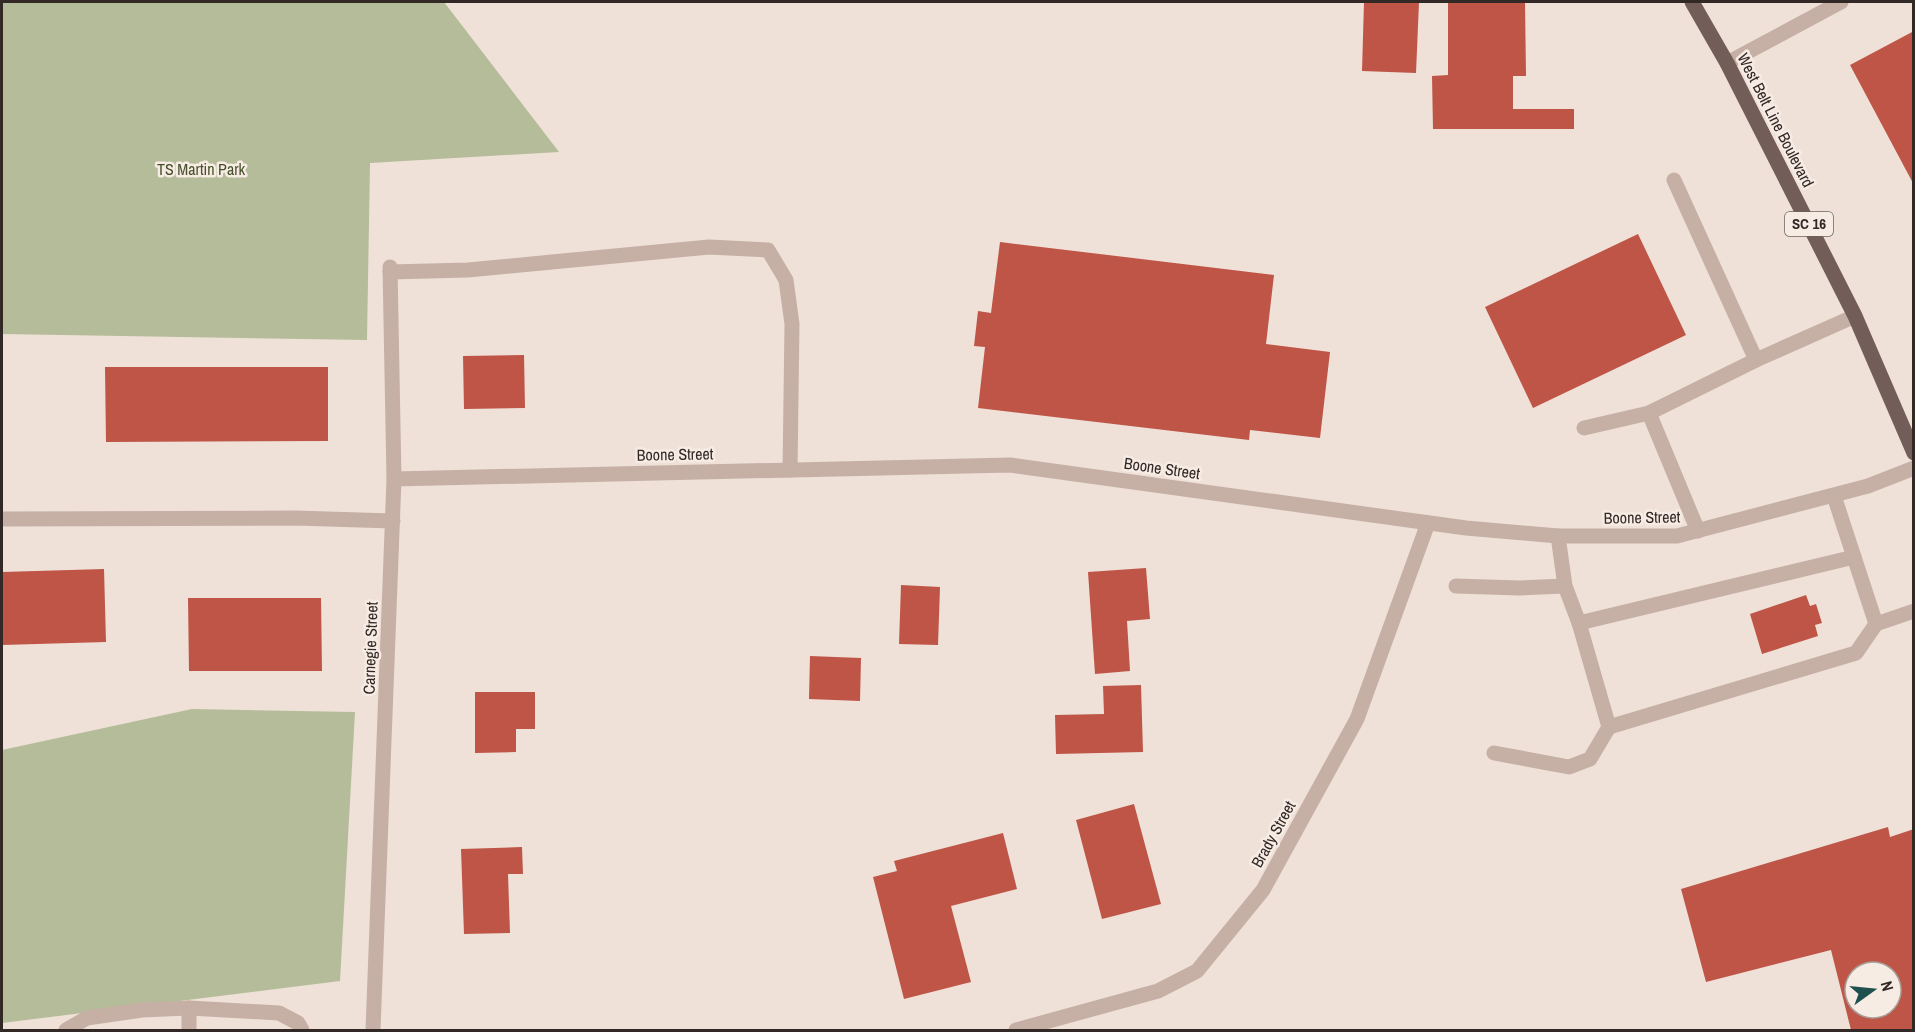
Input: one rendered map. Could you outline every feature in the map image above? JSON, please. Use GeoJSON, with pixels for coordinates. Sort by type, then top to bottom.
{"type":"FeatureCollection","features":[{"type":"Feature","properties":{"kind":"main road","name":"West Belt Line Boulevard"},"geometry":{"type":"LineString","coordinates":[[1692,2],[1727,63],[1855,316],[1914,453]]}},
{"type":"Feature","properties":{"kind":"street"},"geometry":{"type":"LineString","coordinates":[[1727,63],[1841,2]]}},
{"type":"Feature","properties":{"kind":"street"},"geometry":{"type":"LineString","coordinates":[[1674,180],[1756,360]]}},
{"type":"Feature","properties":{"kind":"street","name":"Carnegie Street"},"geometry":{"type":"LineString","coordinates":[[374,1030],[394,479],[390,270],[468,270],[709,247],[768,250],[786,280],[792,324],[790,470]]}},
{"type":"Feature","properties":{"kind":"street"},"geometry":{"type":"LineString","coordinates":[[1584,428],[1649,413],[1756,360],[1855,316]]}},
{"type":"Feature","properties":{"kind":"street"},"geometry":{"type":"LineString","coordinates":[[1649,413],[1698,531]]}},
{"type":"Feature","properties":{"kind":"street","name":"Boone Street"},"geometry":{"type":"LineString","coordinates":[[394,479],[1010,465],[1428,523],[1558,536],[1677,536],[1834,496],[1914,468]]}},
{"type":"Feature","properties":{"kind":"street"},"geometry":{"type":"LineString","coordinates":[[1834,496],[1876,624]]}},
{"type":"Feature","properties":{"kind":"street"},"geometry":{"type":"LineString","coordinates":[[2,519],[295,518],[393,521]]}},
{"type":"Feature","properties":{"kind":"street","name":"Brady Street"},"geometry":{"type":"LineString","coordinates":[[1016,1030],[1158,992],[1197,971],[1263,890],[1357,719],[1428,523]]}},
{"type":"Feature","properties":{"kind":"street"},"geometry":{"type":"LineString","coordinates":[[1558,536],[1565,586],[1579,623],[1609,727]]}},
{"type":"Feature","properties":{"kind":"street"},"geometry":{"type":"LineString","coordinates":[[1579,623],[1854,557]]}},
{"type":"Feature","properties":{"kind":"street"},"geometry":{"type":"LineString","coordinates":[[1456,586],[1520,588],[1565,586]]}},
{"type":"Feature","properties":{"kind":"street"},"geometry":{"type":"LineString","coordinates":[[1494,753],[1569,767],[1590,759],[1609,727],[1856,653],[1876,624],[1914,610]]}},
{"type":"Feature","properties":{"kind":"street"},"geometry":{"type":"LineString","coordinates":[[66,1030],[87,1018],[142,1010],[189,1008],[279,1014],[298,1023],[302,1030]]}},
{"type":"Feature","properties":{"kind":"street"},"geometry":{"type":"LineString","coordinates":[[189,1008],[189,1030]]}},
{"type":"Feature","properties":{"kind":"green space","name":"TS Martin Park"},"geometry":{"type":"Polygon","coordinates":[[[2,2],[444,2],[559,152],[370,163],[367,340],[2,334],[2,2]]]}},
{"type":"Feature","properties":{"kind":"green space"},"geometry":{"type":"Polygon","coordinates":[[[192,709],[355,712],[340,981],[2,1023],[2,750],[192,709]]]}},
{"type":"Feature","properties":{"kind":"building"},"geometry":{"type":"Polygon","coordinates":[[[1364,2],[1419,2],[1416,73],[1362,71],[1364,2]]]}},
{"type":"Feature","properties":{"kind":"building"},"geometry":{"type":"Polygon","coordinates":[[[1448,2],[1525,2],[1526,76],[1513,76],[1513,109],[1574,109],[1574,129],[1433,129],[1432,76],[1448,75],[1448,2]]]}},
{"type":"Feature","properties":{"kind":"building"},"geometry":{"type":"Polygon","coordinates":[[[1914,31],[1914,185],[1850,65],[1914,31]]]}},
{"type":"Feature","properties":{"kind":"building"},"geometry":{"type":"Polygon","coordinates":[[[1638,234],[1686,335],[1533,408],[1485,307],[1638,234]]]}},
{"type":"Feature","properties":{"kind":"building"},"geometry":{"type":"Polygon","coordinates":[[[1000,242],[1274,275],[1266,344],[1330,352],[1320,438],[1250,430],[1249,440],[978,408],[985,347],[974,346],[978,311],[991,313],[1000,242]]]}},
{"type":"Feature","properties":{"kind":"building"},"geometry":{"type":"Polygon","coordinates":[[[524,355],[525,408],[464,409],[463,356],[524,355]]]}},
{"type":"Feature","properties":{"kind":"building"},"geometry":{"type":"Polygon","coordinates":[[[105,367],[328,367],[328,441],[106,442],[105,367]]]}},
{"type":"Feature","properties":{"kind":"building"},"geometry":{"type":"Polygon","coordinates":[[[1146,568],[1150,619],[1127,621],[1130,671],[1095,674],[1088,572],[1146,568]]]}},
{"type":"Feature","properties":{"kind":"building"},"geometry":{"type":"Polygon","coordinates":[[[104,569],[106,642],[2,645],[2,572],[104,569]]]}},
{"type":"Feature","properties":{"kind":"building"},"geometry":{"type":"Polygon","coordinates":[[[901,585],[940,587],[938,645],[899,644],[901,585]]]}},
{"type":"Feature","properties":{"kind":"building"},"geometry":{"type":"Polygon","coordinates":[[[1806,595],[1810,606],[1816,604],[1822,623],[1815,625],[1818,636],[1762,654],[1750,614],[1806,595]]]}},
{"type":"Feature","properties":{"kind":"building"},"geometry":{"type":"Polygon","coordinates":[[[188,598],[321,598],[322,671],[189,671],[188,598]]]}},
{"type":"Feature","properties":{"kind":"building"},"geometry":{"type":"Polygon","coordinates":[[[810,656],[861,658],[860,701],[809,699],[810,656]]]}},
{"type":"Feature","properties":{"kind":"building"},"geometry":{"type":"Polygon","coordinates":[[[1141,685],[1143,752],[1056,754],[1055,715],[1104,714],[1103,686],[1141,685]]]}},
{"type":"Feature","properties":{"kind":"building"},"geometry":{"type":"Polygon","coordinates":[[[475,692],[535,692],[535,729],[516,729],[516,752],[475,753],[475,692]]]}},
{"type":"Feature","properties":{"kind":"building"},"geometry":{"type":"Polygon","coordinates":[[[1134,804],[1161,904],[1102,919],[1076,820],[1134,804]]]}},
{"type":"Feature","properties":{"kind":"building"},"geometry":{"type":"Polygon","coordinates":[[[1888,827],[1890,837],[1914,829],[1914,1030],[1851,1030],[1848,1020],[1903,1020],[1903,960],[1843,960],[1843,998],[1831,950],[1706,982],[1681,889],[1888,827]]]}},
{"type":"Feature","properties":{"kind":"building"},"geometry":{"type":"Polygon","coordinates":[[[1003,833],[1017,889],[951,906],[971,982],[904,999],[873,877],[897,871],[894,861],[1003,833]]]}},
{"type":"Feature","properties":{"kind":"building"},"geometry":{"type":"Polygon","coordinates":[[[522,847],[523,874],[508,874],[510,933],[464,934],[461,849],[522,847]]]}}]}
